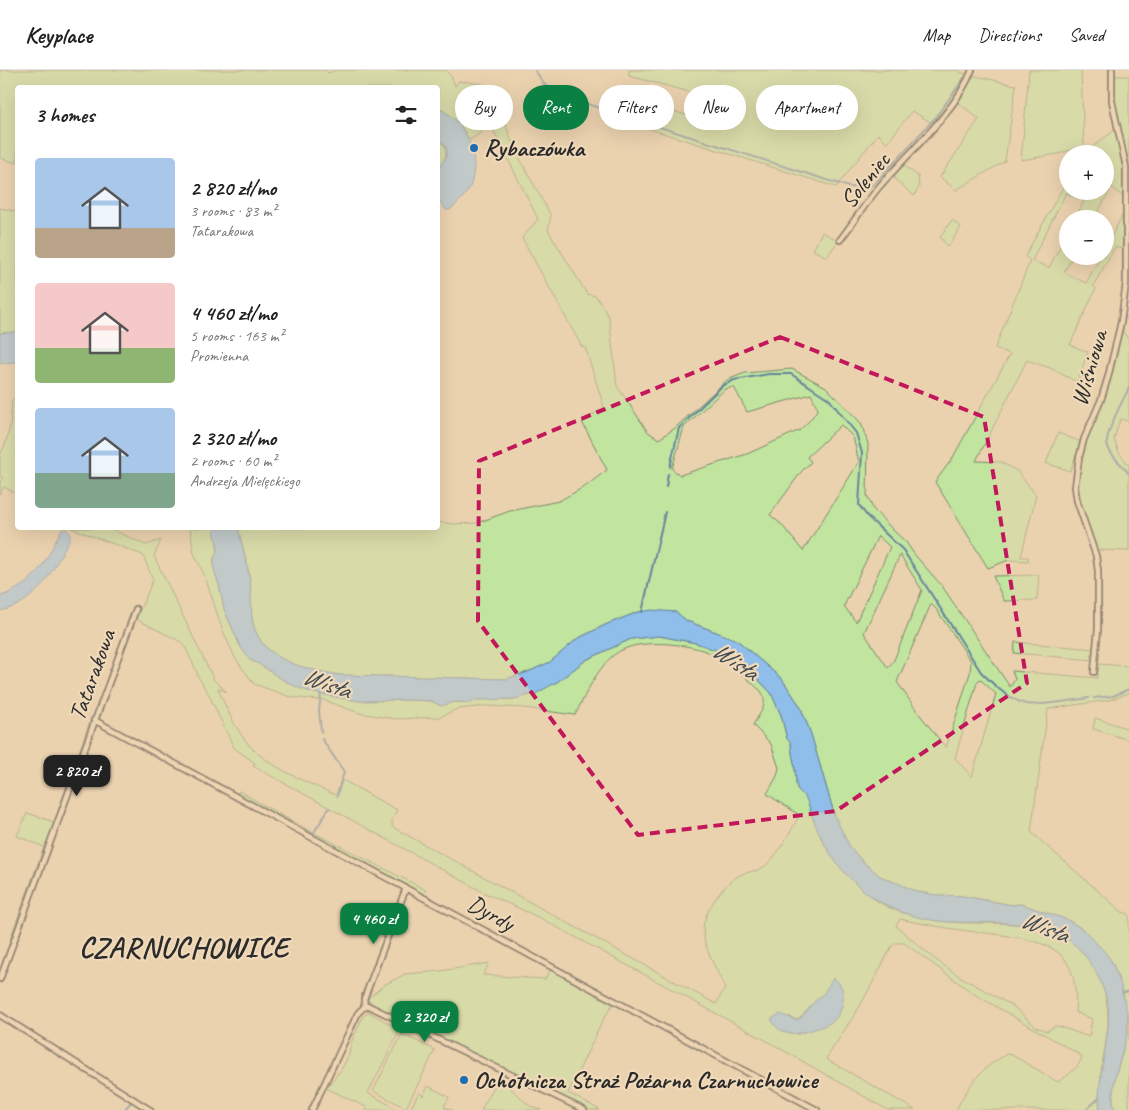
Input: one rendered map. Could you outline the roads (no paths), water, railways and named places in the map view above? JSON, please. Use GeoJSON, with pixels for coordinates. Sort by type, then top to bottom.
{"type":"FeatureCollection","features":[{"type":"Feature","properties":{"kind":"street","name":"Soleniec"},"geometry":{"type":"LineString","coordinates":[[840,240],[879,188],[953,102],[972,70]]}},
{"type":"Feature","properties":{"kind":"street","name":"Wiśniowa"},"geometry":{"type":"LineString","coordinates":[[1094,672],[1098,629],[1097,566],[1090,536],[1077,501],[1075,487],[1084,439],[1101,400],[1110,369],[1126,283],[1126,167],[1112,100],[1112,70]]}},
{"type":"Feature","properties":{"kind":"street","name":"Tatarakowa"},"geometry":{"type":"LineString","coordinates":[[0,979],[136,609]]}},
{"type":"Feature","properties":{"kind":"street","name":"Dyrdy"},"geometry":{"type":"LineString","coordinates":[[94,720],[817,1110]]}},
{"type":"Feature","properties":{"kind":"street"},"geometry":{"type":"LineString","coordinates":[[365,1007],[364,999],[406,888]]}},
{"type":"Feature","properties":{"kind":"street"},"geometry":{"type":"LineString","coordinates":[[312,1110],[358,1014],[365,1007],[373,1007],[584,1110]]}},
{"type":"Feature","properties":{"kind":"street"},"geometry":{"type":"LineString","coordinates":[[0,1015],[150,1110]]}},
{"type":"Feature","properties":{"kind":"water"},"geometry":{"type":"Polygon","coordinates":[[[440,109],[455,119],[455,130],[463,130],[473,152],[473,175],[470,187],[450,210],[446,210],[440,202],[440,166],[446,157],[447,150],[440,140],[440,109]]]}},
{"type":"Feature","properties":{"kind":"water"},"geometry":{"type":"Polygon","coordinates":[[[15,332],[15,362],[0,363],[0,333],[15,332]]]}},
{"type":"Feature","properties":{"kind":"water"},"geometry":{"type":"Polygon","coordinates":[[[61,530],[67,530],[70,533],[70,538],[43,584],[25,601],[0,611],[0,596],[7,594],[26,582],[44,562],[61,530]]]}},
{"type":"Feature","properties":{"kind":"water","name":"Wisła"},"geometry":{"type":"Polygon","coordinates":[[[214,530],[238,530],[250,580],[253,623],[258,636],[265,646],[276,655],[288,661],[314,670],[340,675],[506,679],[550,662],[577,639],[605,625],[638,612],[652,610],[676,612],[687,621],[737,640],[782,679],[800,706],[811,734],[835,817],[850,847],[862,861],[880,876],[918,892],[963,896],[1012,905],[1021,904],[1068,920],[1084,930],[1105,952],[1112,962],[1120,982],[1128,1017],[1127,1035],[1113,1091],[1115,1110],[1100,1109],[1099,1095],[1109,1019],[1108,1005],[1097,975],[1080,950],[1056,933],[1032,926],[925,919],[902,912],[880,902],[860,888],[829,852],[806,800],[797,788],[791,743],[787,739],[781,715],[771,693],[756,677],[724,653],[696,643],[659,636],[631,639],[586,660],[557,682],[535,694],[514,699],[477,700],[470,703],[455,702],[441,706],[431,701],[359,701],[314,693],[283,680],[250,660],[240,646],[224,609],[214,569],[214,558],[218,550],[214,530]]]}},
{"type":"Feature","properties":{"kind":"water"},"geometry":{"type":"Polygon","coordinates":[[[833,978],[841,986],[843,999],[840,1011],[833,1021],[827,1025],[796,1033],[785,1032],[775,1025],[771,1019],[780,1014],[796,1020],[801,1018],[824,993],[833,978]]]}},
{"type":"Feature","properties":{"kind":"waterway"},"geometry":{"type":"LineString","coordinates":[[535,70],[544,84],[562,96],[849,187],[867,188],[874,184],[935,118],[964,78]]}},
{"type":"Feature","properties":{"kind":"waterway"},"geometry":{"type":"LineString","coordinates":[[670,467],[679,428],[722,386],[734,380],[769,374],[791,374],[829,399],[856,433],[862,453],[859,505],[867,516],[903,550],[981,672],[1007,695],[1026,704],[1047,704],[1089,698]]}},
{"type":"Feature","properties":{"kind":"waterway"},"geometry":{"type":"LineString","coordinates":[[1129,388],[1112,422],[1107,442],[1112,455],[1129,474]]}},
{"type":"Feature","properties":{"kind":"waterway"},"geometry":{"type":"LineString","coordinates":[[666,487],[668,474]]}},
{"type":"Feature","properties":{"kind":"waterway"},"geometry":{"type":"LineString","coordinates":[[642,612],[665,512]]}},
{"type":"Feature","properties":{"kind":"waterway"},"geometry":{"type":"LineString","coordinates":[[1094,698],[1113,696],[1129,689]]}},
{"type":"Feature","properties":{"kind":"waterway","name":"Wisła"},"geometry":{"type":"LineString","coordinates":[[321,694],[319,710],[321,732]]}},
{"type":"Feature","properties":{"kind":"waterway"},"geometry":{"type":"LineString","coordinates":[[322,739],[344,772],[337,796]]}},
{"type":"Feature","properties":{"kind":"waterway"},"geometry":{"type":"LineString","coordinates":[[313,834],[329,808]]}},
{"type":"Feature","properties":{"kind":"waterway"},"geometry":{"type":"LineString","coordinates":[[1122,993],[1129,991]]}},
{"type":"Feature","properties":{"kind":"waterway"},"geometry":{"type":"LineString","coordinates":[[1086,1110],[1099,1098]]}},
{"type":"Feature","properties":{"kind":"waterway"},"geometry":{"type":"LineString","coordinates":[[124,1110],[132,1101]]}},
{"type":"Feature","properties":{"kind":"place","name":"Rybaczówka"},"geometry":{"type":"Point","coordinates":[474,148]}},
{"type":"Feature","properties":{"kind":"place","name":"Ochotnicza Straż Pożarna Czarnuchowice"},"geometry":{"type":"Point","coordinates":[464,1080]}},
{"type":"Feature","properties":{"kind":"district","name":"CZARNUCHOWICE"},"geometry":{"type":"Point","coordinates":[184,947]}}]}
